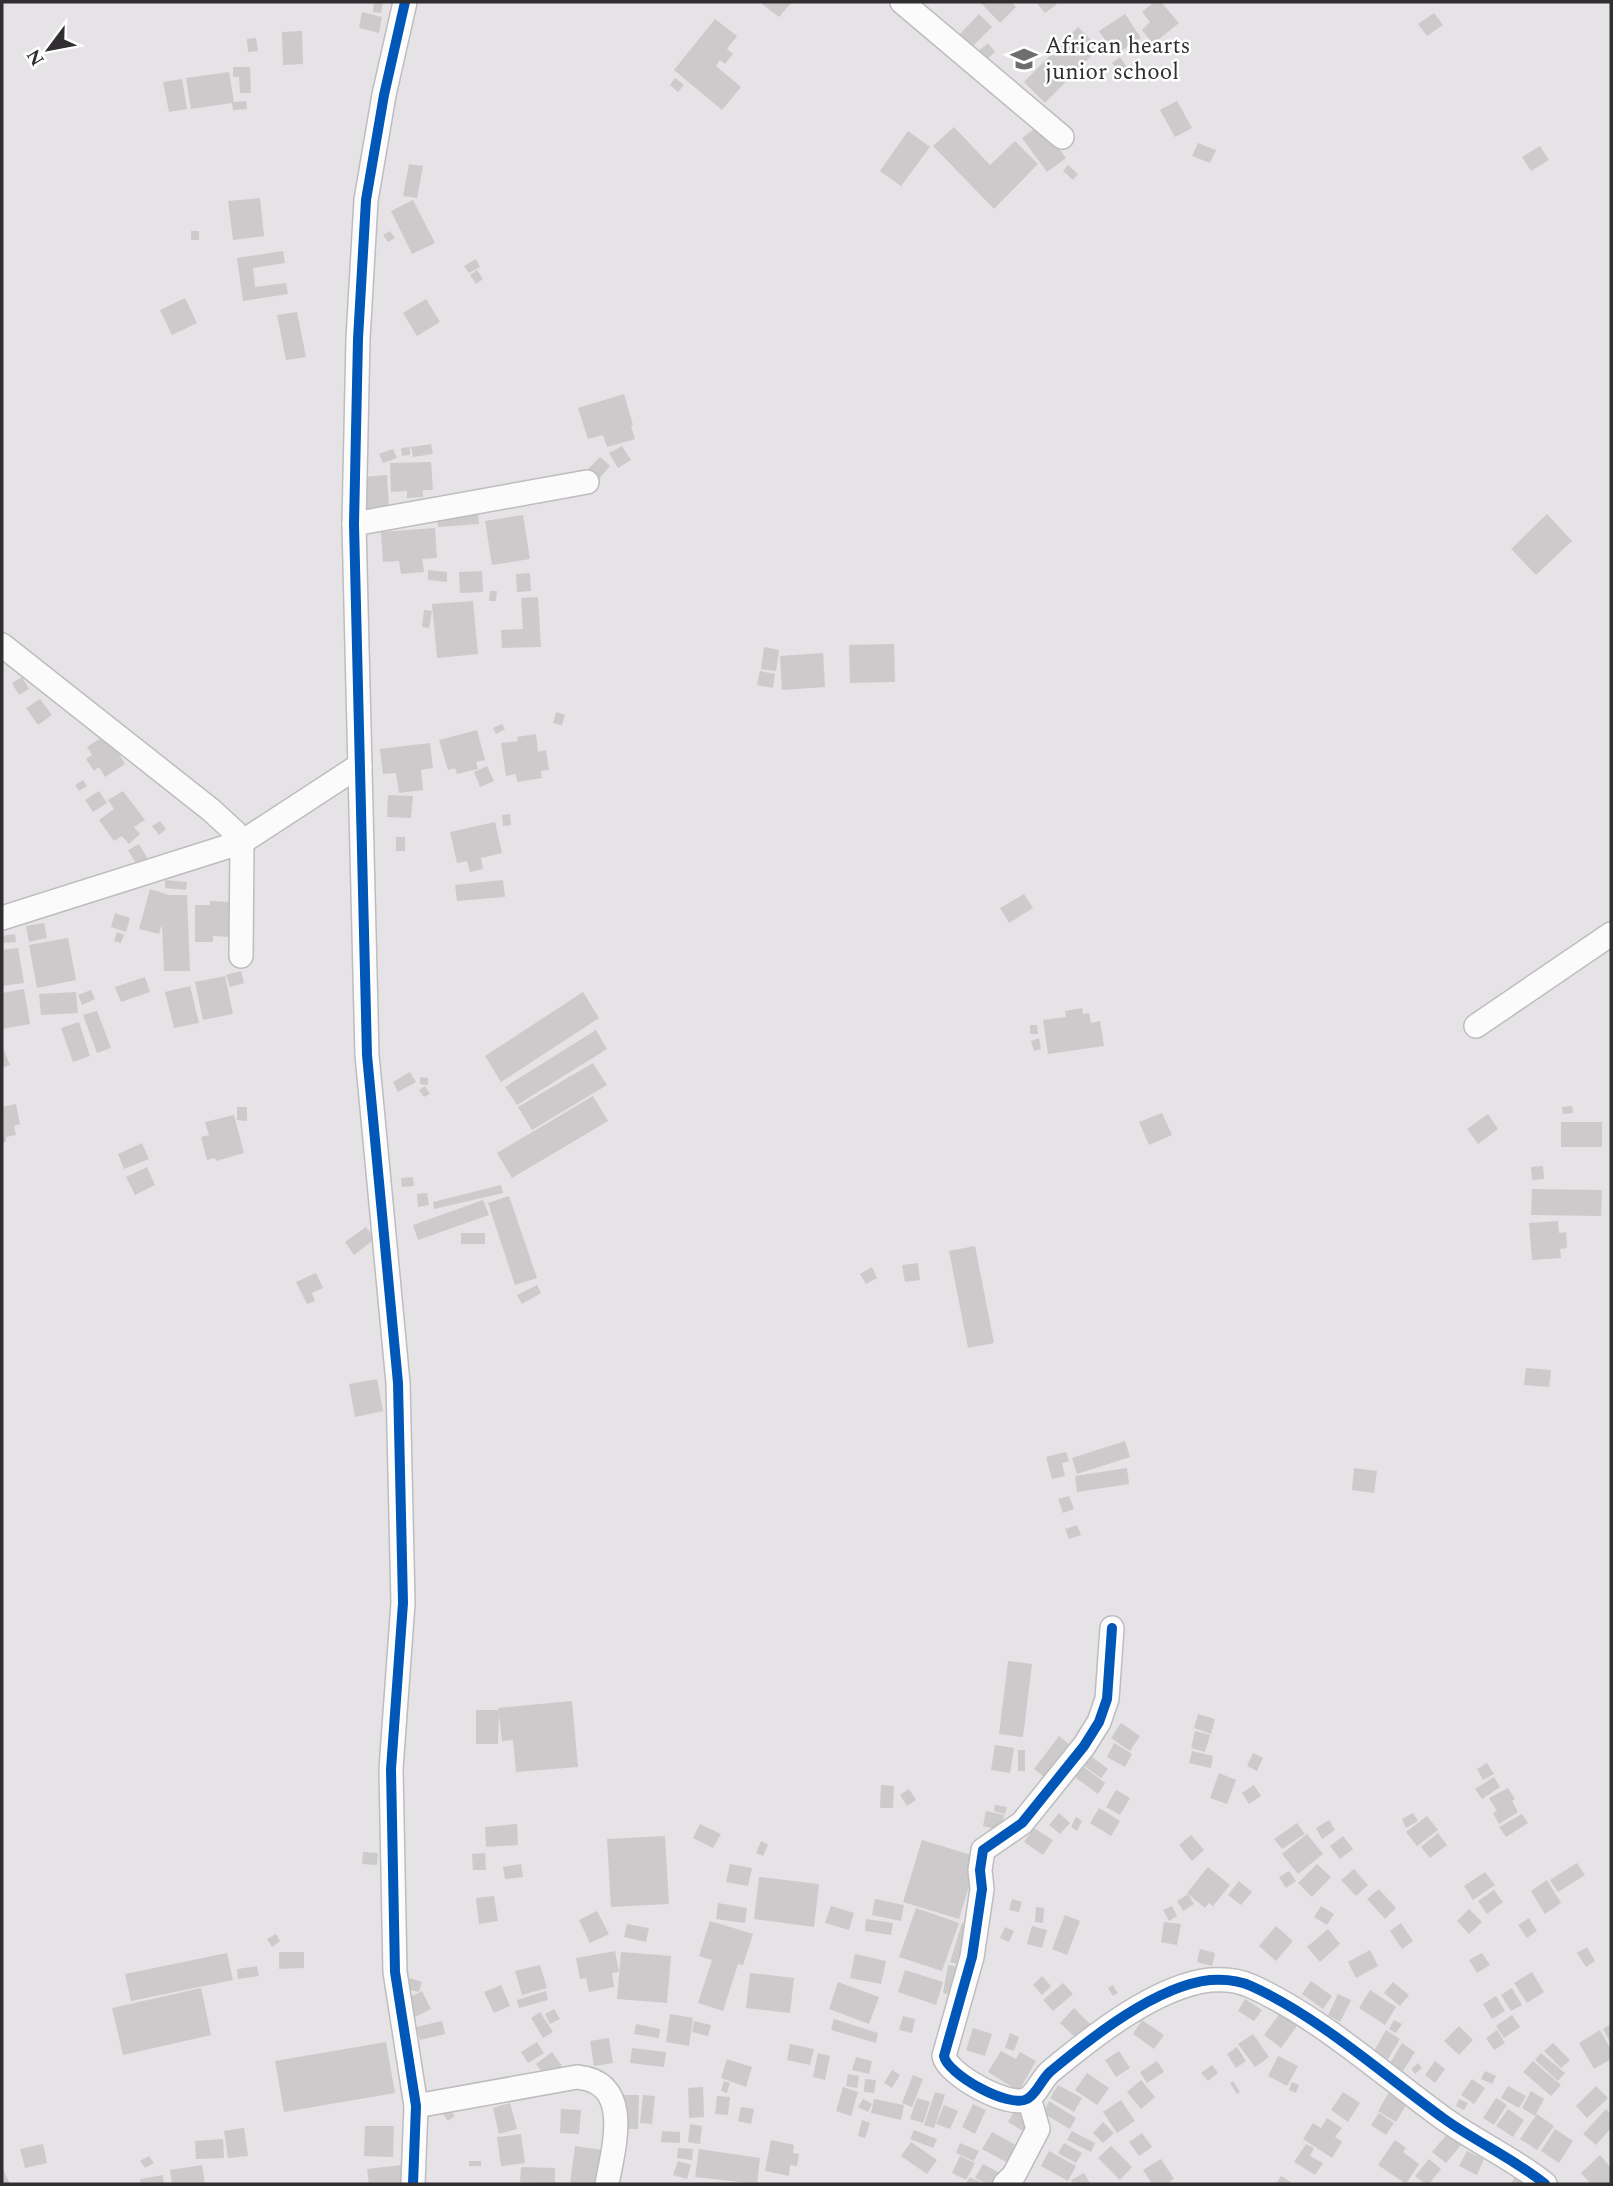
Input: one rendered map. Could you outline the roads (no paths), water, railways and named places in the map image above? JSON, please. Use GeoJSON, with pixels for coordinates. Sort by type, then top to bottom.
{"type":"FeatureCollection","features":[{"type":"Feature","properties":{"kind":"street"},"geometry":{"type":"LineString","coordinates":[[405,2],[384,95],[366,200],[358,339],[354,524],[368,1055],[398,1383],[403,1603],[391,1769],[395,1972],[416,2106],[414,2184]]}},
{"type":"Feature","properties":{"kind":"street"},"geometry":{"type":"LineString","coordinates":[[902,2],[1062,137]]}},
{"type":"Feature","properties":{"kind":"street"},"geometry":{"type":"LineString","coordinates":[[354,524],[587,482]]}},
{"type":"Feature","properties":{"kind":"street"},"geometry":{"type":"LineString","coordinates":[[2,645],[211,810],[235,832],[242,842],[242,956]]}},
{"type":"Feature","properties":{"kind":"street"},"geometry":{"type":"LineString","coordinates":[[2,918],[242,842],[360,765]]}},
{"type":"Feature","properties":{"kind":"street"},"geometry":{"type":"LineString","coordinates":[[1476,1026],[1611,934]]}},
{"type":"Feature","properties":{"kind":"street"},"geometry":{"type":"LineString","coordinates":[[1112,1628],[1107,1699],[1099,1722],[1084,1745],[1022,1822],[983,1850],[980,1870],[982,1889],[972,1957],[944,2056],[945,2063],[952,2071],[1004,2100],[1018,2102],[1029,2098],[1046,2075],[1073,2053],[1147,2002],[1185,1984],[1227,1979],[1250,1986],[1299,2013],[1398,2082],[1444,2119],[1525,2168],[1545,2184]]}},
{"type":"Feature","properties":{"kind":"street"},"geometry":{"type":"LineString","coordinates":[[416,2106],[577,2077],[590,2078],[601,2083],[613,2101],[616,2134],[607,2184]]}},
{"type":"Feature","properties":{"kind":"street"},"geometry":{"type":"LineString","coordinates":[[1005,2184],[1014,2175],[1038,2129],[1029,2098]]}},
{"type":"Feature","properties":{"kind":"place","name":"African hearts junior school"},"geometry":{"type":"Point","coordinates":[1024,59]}}]}
